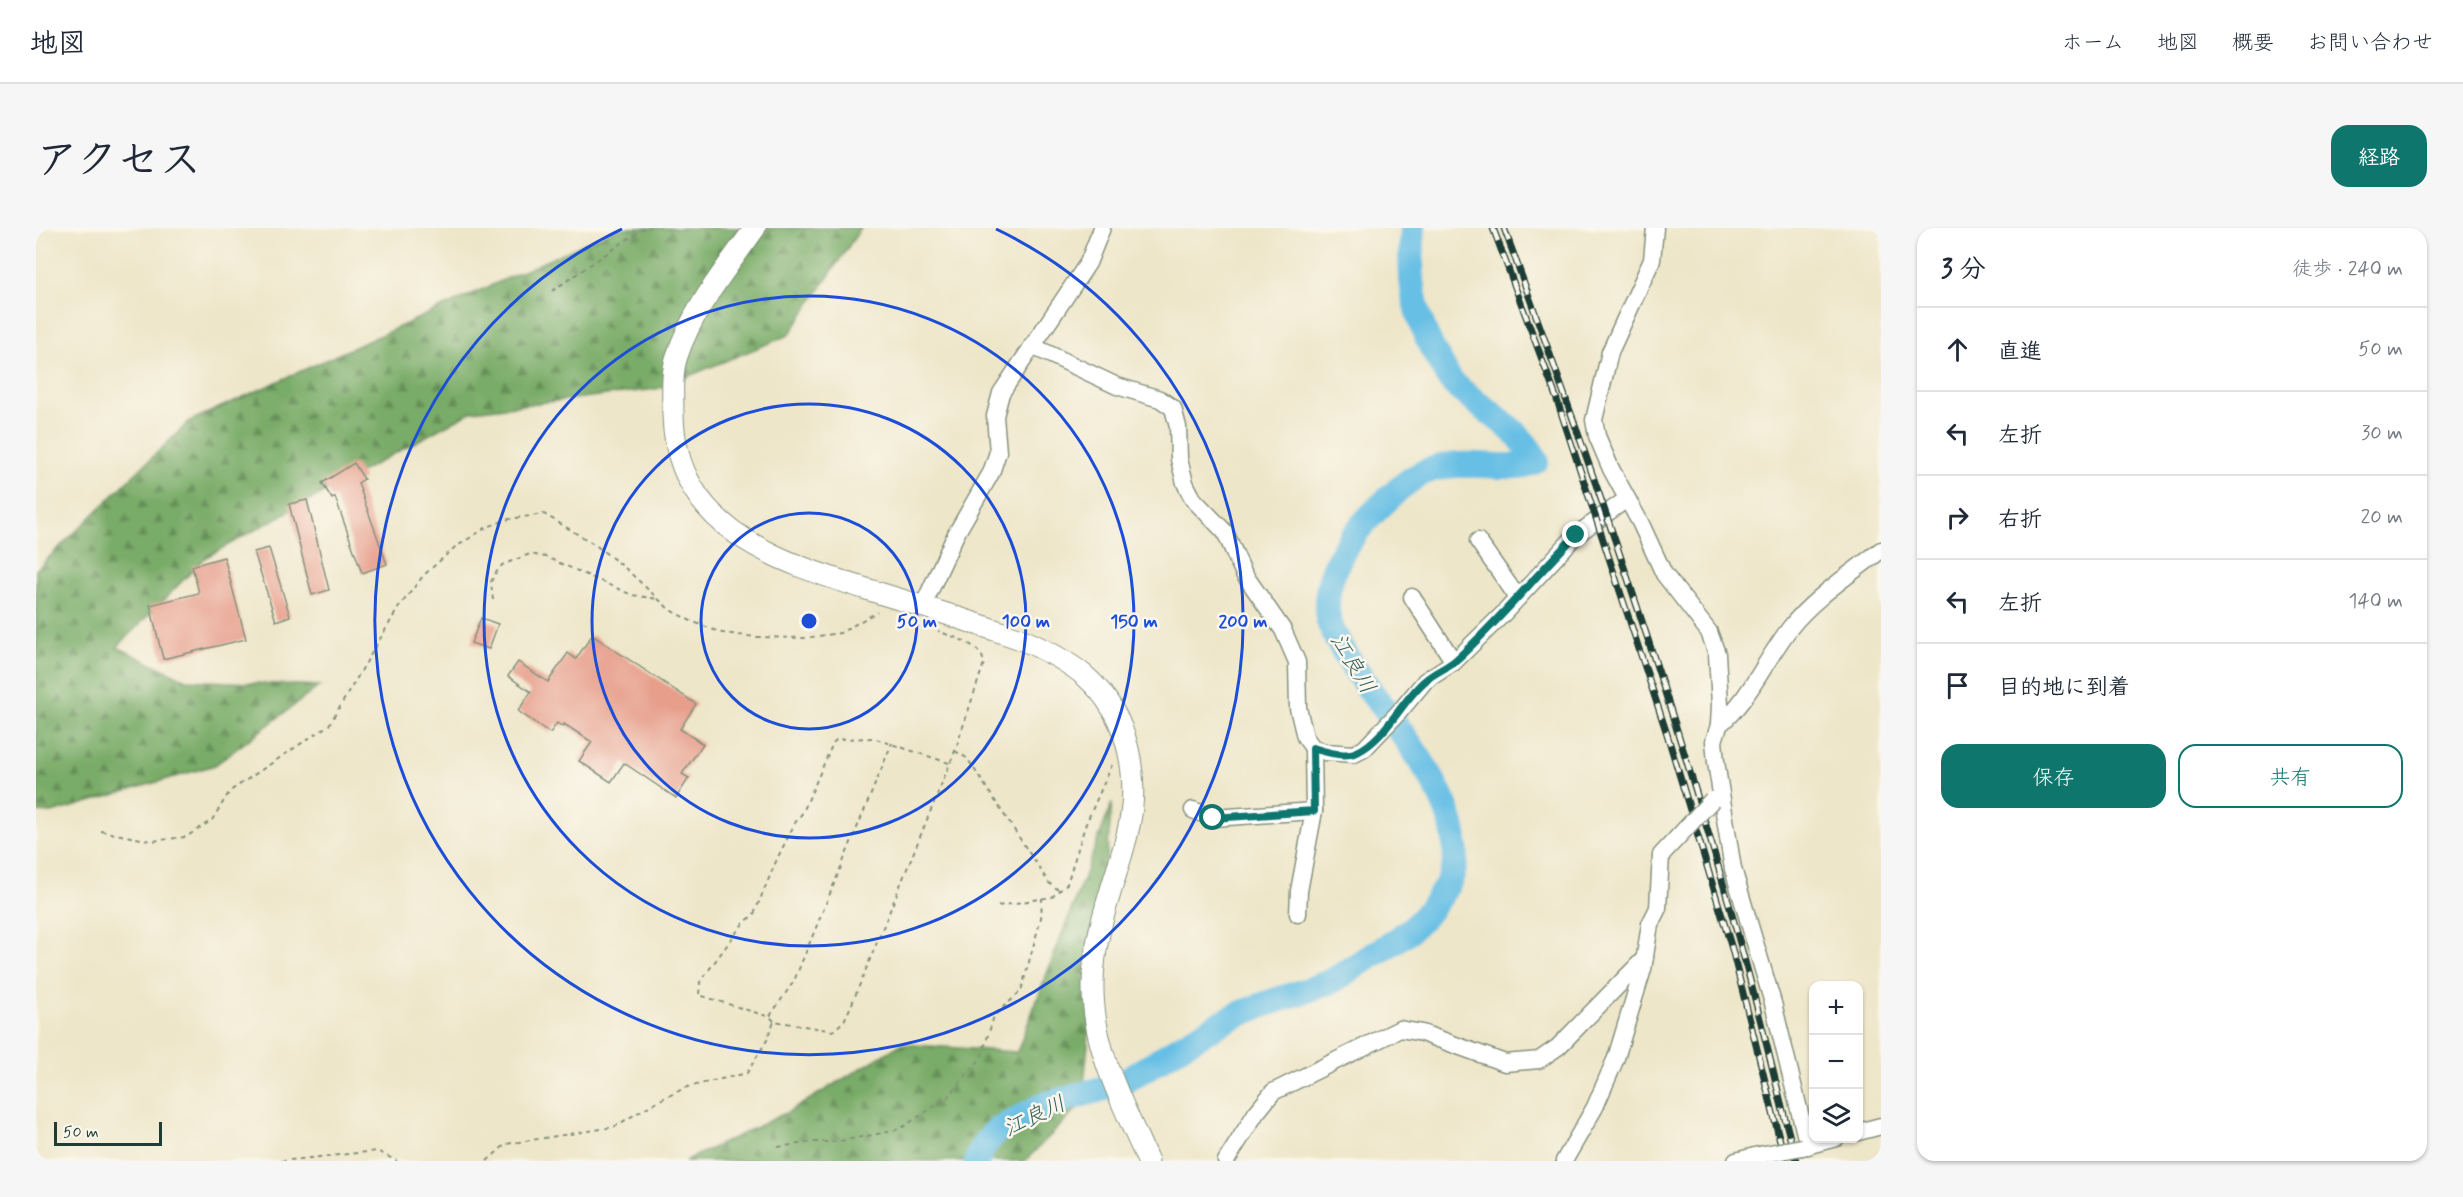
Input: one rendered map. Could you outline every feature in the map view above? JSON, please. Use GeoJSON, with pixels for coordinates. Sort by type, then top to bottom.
{"type":"FeatureCollection","features":[{"type":"Feature","properties":{"kind":"street"},"geometry":{"type":"LineString","coordinates":[[755,228],[697,311],[676,358],[673,391],[674,432],[682,467],[705,505],[747,542],[797,567],[1018,638],[1052,653],[1085,676],[1120,724],[1133,771],[1131,813],[1094,953],[1094,1019],[1111,1074],[1148,1161]]}},
{"type":"Feature","properties":{"kind":"street"},"geometry":{"type":"LineString","coordinates":[[923,606],[956,534],[991,473],[998,452],[995,416],[1001,393],[1088,264],[1102,228]]}},
{"type":"Feature","properties":{"kind":"street"},"geometry":{"type":"LineString","coordinates":[[1655,228],[1652,260],[1647,277],[1610,352],[1594,420],[1597,436],[1653,547],[1664,574],[1709,632],[1717,654],[1719,725],[1714,741],[1717,793],[1733,869],[1773,1003],[1805,1147]]}},
{"type":"Feature","properties":{"kind":"street"},"geometry":{"type":"LineString","coordinates":[[1032,346],[1117,386],[1160,399],[1173,408],[1178,428],[1179,459],[1192,499],[1225,532],[1244,574],[1283,630],[1292,647],[1297,662],[1300,723],[1305,737],[1313,748],[1314,811],[1299,891],[1298,914]]}},
{"type":"Feature","properties":{"kind":"street"},"geometry":{"type":"LineString","coordinates":[[1313,748],[1325,752],[1354,754],[1364,749],[1425,681],[1454,662],[1518,598],[1576,535],[1628,499]]}},
{"type":"Feature","properties":{"kind":"street"},"geometry":{"type":"LineString","coordinates":[[1478,541],[1518,598]]}},
{"type":"Feature","properties":{"kind":"street"},"geometry":{"type":"LineString","coordinates":[[1719,725],[1735,712],[1791,627],[1809,609],[1881,550]]}},
{"type":"Feature","properties":{"kind":"street"},"geometry":{"type":"LineString","coordinates":[[1412,597],[1454,662]]}},
{"type":"Feature","properties":{"kind":"street"},"geometry":{"type":"LineString","coordinates":[[1564,1161],[1595,1107],[1616,1058],[1645,958],[1650,924],[1658,908],[1661,855],[1717,793]]}},
{"type":"Feature","properties":{"kind":"street"},"geometry":{"type":"LineString","coordinates":[[1192,810],[1213,818],[1314,811]]}},
{"type":"Feature","properties":{"kind":"street"},"geometry":{"type":"LineString","coordinates":[[1226,1161],[1256,1113],[1273,1092],[1400,1029],[1422,1032],[1505,1064],[1539,1060],[1558,1047],[1645,958]]}},
{"type":"Feature","properties":{"kind":"street"},"geometry":{"type":"LineString","coordinates":[[1863,1131],[1881,1126]]}},
{"type":"Feature","properties":{"kind":"street"},"geometry":{"type":"LineString","coordinates":[[1736,1161],[1819,1143]]}},
{"type":"Feature","properties":{"kind":"path"},"geometry":{"type":"LineString","coordinates":[[552,291],[644,228]]}},
{"type":"Feature","properties":{"kind":"path"},"geometry":{"type":"LineString","coordinates":[[101,831],[140,841],[177,839],[193,833],[212,820],[230,791],[329,725],[399,608],[423,576],[454,548],[487,528],[509,519],[544,514],[594,544],[624,567],[670,610],[690,621],[722,633],[757,638],[805,638],[840,633],[875,613],[892,597]]}},
{"type":"Feature","properties":{"kind":"path"},"geometry":{"type":"LineString","coordinates":[[493,600],[491,582],[495,574],[502,566],[530,554],[546,557],[632,595],[658,599]]}},
{"type":"Feature","properties":{"kind":"path"},"geometry":{"type":"LineString","coordinates":[[935,630],[973,646],[983,657],[982,669],[955,751],[844,1021],[833,1031],[774,1021],[770,1017],[699,995],[700,982],[741,926],[754,914],[777,859],[803,812],[833,743],[837,739],[873,738],[949,763]]}},
{"type":"Feature","properties":{"kind":"path"},"geometry":{"type":"LineString","coordinates":[[770,1017],[794,981],[892,743]]}},
{"type":"Feature","properties":{"kind":"path"},"geometry":{"type":"LineString","coordinates":[[998,906],[1052,897],[1067,884],[1085,826],[1109,768],[1128,747]]}},
{"type":"Feature","properties":{"kind":"path"},"geometry":{"type":"LineString","coordinates":[[955,751],[967,758],[1049,883],[1061,891]]}},
{"type":"Feature","properties":{"kind":"path"},"geometry":{"type":"LineString","coordinates":[[777,1146],[836,1142],[892,1131],[903,1127],[947,1098],[981,1059],[994,1016],[1022,991],[1041,918],[1042,898]]}},
{"type":"Feature","properties":{"kind":"path"},"geometry":{"type":"LineString","coordinates":[[487,1161],[506,1144],[614,1127],[654,1103],[687,1087],[747,1073],[767,1040],[774,1021]]}},
{"type":"Feature","properties":{"kind":"path"},"geometry":{"type":"LineString","coordinates":[[281,1161],[377,1151],[397,1161]]}},
{"type":"Feature","properties":{"kind":"green space"},"geometry":{"type":"Polygon","coordinates":[[[619,228],[861,228],[789,335],[657,389],[472,411],[206,557],[117,647],[186,680],[320,686],[215,765],[52,813],[36,812],[36,570],[190,421],[619,228]]]}},
{"type":"Feature","properties":{"kind":"green space"},"geometry":{"type":"Polygon","coordinates":[[[1112,803],[1082,1104],[1025,1161],[685,1161],[792,1110],[901,1044],[1017,1052],[1112,803]]]}},
{"type":"Feature","properties":{"kind":"building"},"geometry":{"type":"Polygon","coordinates":[[[354,463],[364,479],[358,483],[387,564],[362,573],[335,497],[332,499],[322,483],[354,463]]]}},
{"type":"Feature","properties":{"kind":"building"},"geometry":{"type":"Polygon","coordinates":[[[307,500],[329,590],[312,595],[289,504],[307,500]]]}},
{"type":"Feature","properties":{"kind":"building"},"geometry":{"type":"Polygon","coordinates":[[[269,548],[290,616],[276,621],[254,552],[269,548]]]}},
{"type":"Feature","properties":{"kind":"building"},"geometry":{"type":"Polygon","coordinates":[[[224,557],[246,639],[163,659],[150,605],[199,593],[192,566],[224,557]]]}},
{"type":"Feature","properties":{"kind":"building"},"geometry":{"type":"Polygon","coordinates":[[[481,618],[498,624],[489,649],[471,643],[481,618]]]}},
{"type":"Feature","properties":{"kind":"building"},"geometry":{"type":"Polygon","coordinates":[[[592,635],[696,704],[680,729],[703,744],[682,774],[689,778],[676,798],[624,763],[611,782],[579,761],[592,742],[564,724],[563,727],[557,723],[550,733],[518,711],[531,692],[508,676],[518,662],[548,682],[568,653],[576,659],[592,635]]]}},
{"type":"Feature","properties":{"kind":"waterway","name":"江良川"},"geometry":{"type":"LineString","coordinates":[[1128,1079],[1237,1015],[1339,977],[1414,927],[1450,880],[1456,852],[1451,823],[1439,792],[1422,762],[1361,678],[1336,637],[1327,612],[1329,586],[1334,569],[1352,537],[1377,509],[1416,477],[1427,471],[1450,466],[1518,466],[1536,460],[1520,438],[1466,395],[1447,376],[1424,331],[1415,299],[1411,265],[1413,228]]}},
{"type":"Feature","properties":{"kind":"waterway","name":"江良川"},"geometry":{"type":"LineString","coordinates":[[977,1161],[982,1148],[995,1132],[1043,1105],[1105,1088]]}},
{"type":"Feature","properties":{"kind":"railway"},"geometry":{"type":"LineString","coordinates":[[1493,228],[1556,397],[1667,734],[1732,949],[1785,1161]]}},
{"type":"Feature","properties":{"kind":"railway"},"geometry":{"type":"LineString","coordinates":[[1504,228],[1600,495],[1660,675],[1715,856],[1796,1161]]}},
{"type":"Feature","properties":{"kind":"route"},"geometry":{"type":"LineString","coordinates":[[1213,818],[1314,811],[1313,748],[1343,754],[1354,754],[1364,749],[1425,681],[1454,662],[1504,613],[1576,535]]}}]}
